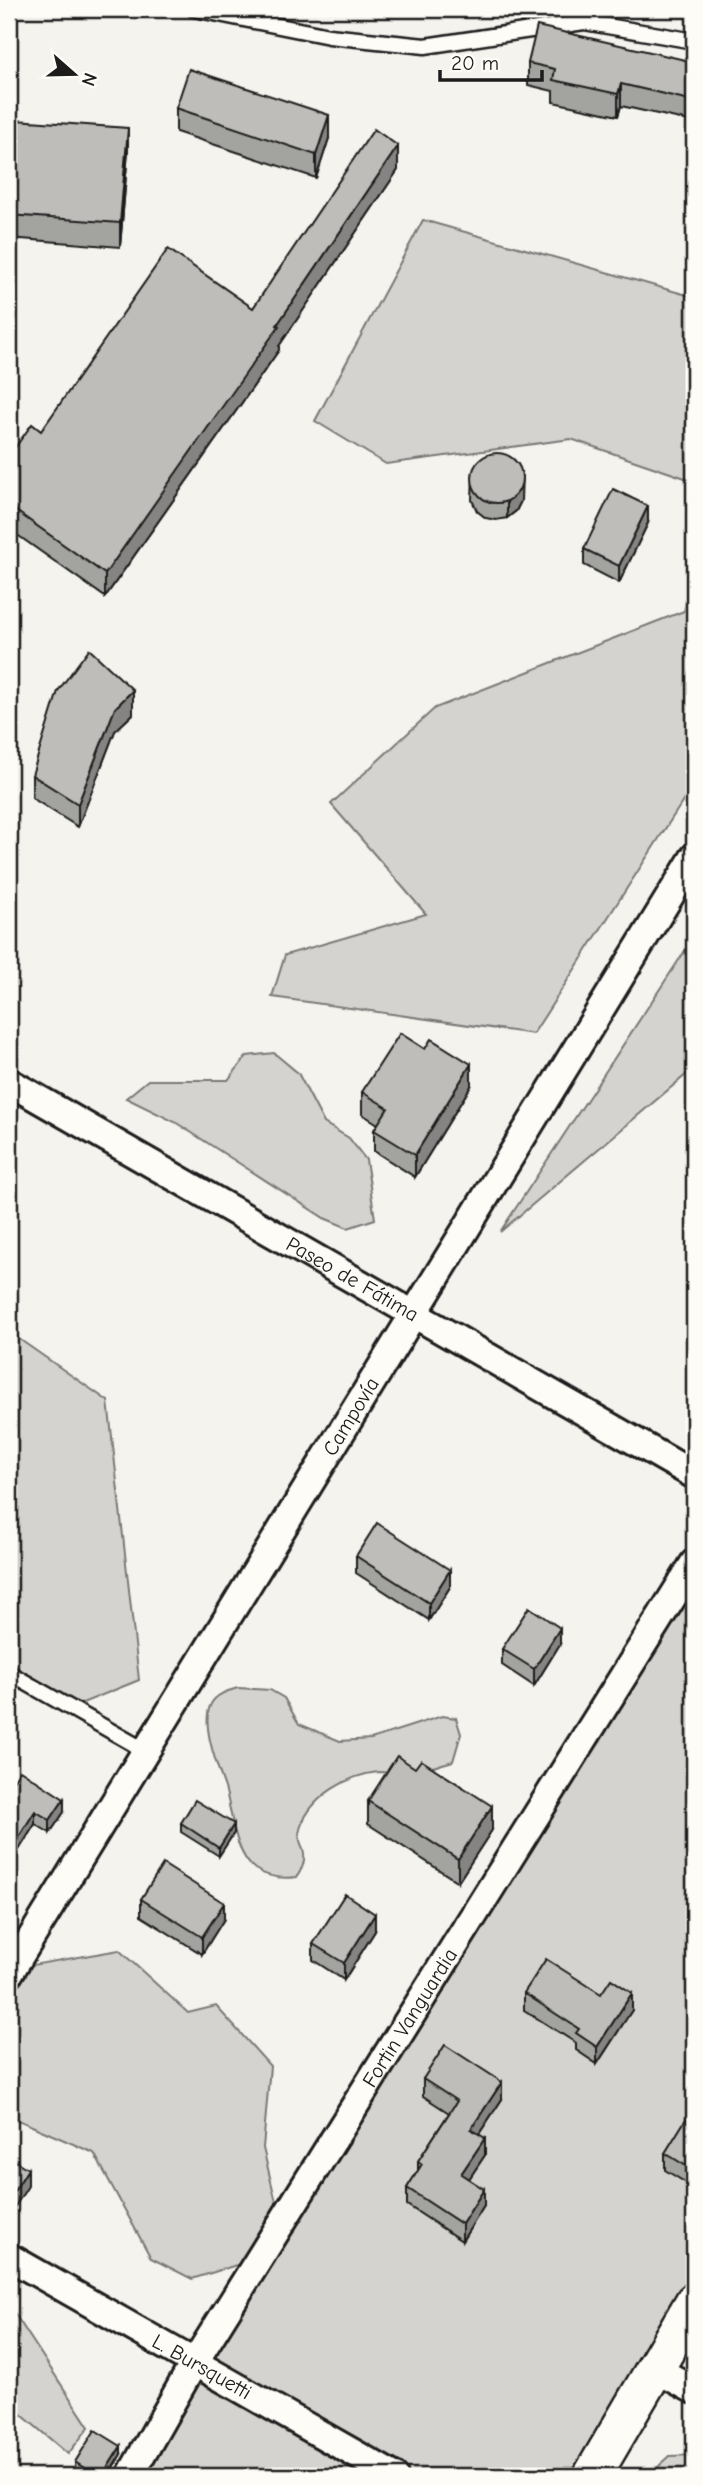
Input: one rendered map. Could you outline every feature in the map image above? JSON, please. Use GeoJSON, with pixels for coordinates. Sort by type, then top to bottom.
{"type":"FeatureCollection","features":[{"type":"Feature","properties":{"kind":"street","name":"Campovía"},"geometry":{"type":"LineString","coordinates":[[9,1974],[694,858]]}},
{"type":"Feature","properties":{"kind":"street","name":"Paseo de Fátima"},"geometry":{"type":"LineString","coordinates":[[9,1082],[694,1475]]}},
{"type":"Feature","properties":{"kind":"street","name":"Fortin Vanguardia"},"geometry":{"type":"LineString","coordinates":[[130,2476],[194,2363],[694,1563]]}},
{"type":"Feature","properties":{"kind":"street","name":"L. Bursquetti"},"geometry":{"type":"LineString","coordinates":[[9,2257],[394,2476]]}},
{"type":"Feature","properties":{"kind":"street"},"geometry":{"type":"LineString","coordinates":[[592,2476],[694,2302]]}},
{"type":"Feature","properties":{"kind":"street"},"geometry":{"type":"LineString","coordinates":[[656,2369],[694,2390]]}},
{"type":"Feature","properties":{"kind":"lane"},"geometry":{"type":"LineString","coordinates":[[194,9],[329,36],[425,46],[584,22],[694,41]]}},
{"type":"Feature","properties":{"kind":"lane"},"geometry":{"type":"LineString","coordinates":[[9,1673],[146,1751]]}},
{"type":"Feature","properties":{"kind":"shaded area"},"geometry":{"type":"Polygon","coordinates":[[[423,220],[694,297],[694,481],[571,439],[386,464],[315,421],[423,220]]]}},
{"type":"Feature","properties":{"kind":"shaded area"},"geometry":{"type":"Polygon","coordinates":[[[694,576],[694,784],[533,1034],[272,997],[285,955],[426,914],[331,804],[435,708],[684,611],[694,576]]]}},
{"type":"Feature","properties":{"kind":"shaded area"},"geometry":{"type":"Polygon","coordinates":[[[694,937],[694,1068],[500,1232],[694,937]]]}},
{"type":"Feature","properties":{"kind":"shaded area"},"geometry":{"type":"Polygon","coordinates":[[[274,1053],[298,1073],[324,1123],[349,1138],[366,1160],[375,1219],[348,1228],[324,1218],[175,1122],[126,1098],[148,1080],[228,1080],[247,1056],[274,1053]]]}},
{"type":"Feature","properties":{"kind":"shaded area"},"geometry":{"type":"Polygon","coordinates":[[[9,1332],[108,1401],[139,1680],[68,1709],[9,1676],[9,1332]]]}},
{"type":"Feature","properties":{"kind":"shaded area"},"geometry":{"type":"Polygon","coordinates":[[[694,1563],[694,2305],[592,2476],[130,2476],[259,2258],[192,2279],[151,2258],[94,2153],[9,2116],[9,1969],[119,1950],[188,2013],[216,2006],[270,2066],[263,2148],[281,2223],[694,1563]]]}},
{"type":"Feature","properties":{"kind":"shaded area"},"geometry":{"type":"Polygon","coordinates":[[[238,1688],[270,1690],[284,1698],[299,1724],[340,1741],[371,1739],[442,1716],[456,1718],[461,1734],[453,1761],[412,1772],[367,1774],[343,1782],[332,1789],[313,1805],[301,1826],[299,1833],[304,1860],[297,1877],[275,1877],[255,1869],[242,1853],[209,1734],[208,1713],[211,1704],[219,1695],[238,1688]]]}},
{"type":"Feature","properties":{"kind":"shaded area"},"geometry":{"type":"Polygon","coordinates":[[[9,2305],[89,2427],[68,2454],[9,2404],[9,2305]]]}},
{"type":"Feature","properties":{"kind":"shaded area"},"geometry":{"type":"Polygon","coordinates":[[[694,2455],[694,2476],[648,2476],[670,2456],[694,2455]]]}},
{"type":"Feature","properties":{"kind":"building"},"geometry":{"type":"Polygon","coordinates":[[[537,26],[694,62],[694,101],[621,84],[618,94],[553,80],[555,69],[528,63],[537,26]]]}},
{"type":"Feature","properties":{"kind":"building"},"geometry":{"type":"Polygon","coordinates":[[[189,69],[329,115],[316,155],[176,108],[189,69]]]}},
{"type":"Feature","properties":{"kind":"building"},"geometry":{"type":"Polygon","coordinates":[[[15,120],[128,128],[120,223],[9,215],[15,120]]]}},
{"type":"Feature","properties":{"kind":"building"},"geometry":{"type":"Polygon","coordinates":[[[374,129],[398,146],[277,325],[279,326],[105,574],[9,506],[9,456],[32,424],[41,431],[168,249],[253,308],[374,129]]]}},
{"type":"Feature","properties":{"kind":"building"},"geometry":{"type":"Polygon","coordinates":[[[497,453],[514,461],[522,478],[514,495],[497,503],[480,495],[472,478],[480,461],[497,453]]]}},
{"type":"Feature","properties":{"kind":"building"},"geometry":{"type":"Polygon","coordinates":[[[613,489],[648,506],[619,566],[584,549],[613,489]]]}},
{"type":"Feature","properties":{"kind":"building"},"geometry":{"type":"Polygon","coordinates":[[[89,649],[133,690],[115,708],[78,804],[32,775],[58,691],[89,649]]]}},
{"type":"Feature","properties":{"kind":"building"},"geometry":{"type":"Polygon","coordinates":[[[400,1033],[425,1049],[431,1039],[471,1064],[415,1155],[374,1130],[388,1108],[362,1092],[400,1033]]]}},
{"type":"Feature","properties":{"kind":"building"},"geometry":{"type":"Polygon","coordinates":[[[377,1523],[450,1570],[429,1603],[356,1556],[377,1523]]]}},
{"type":"Feature","properties":{"kind":"building"},"geometry":{"type":"Polygon","coordinates":[[[529,1607],[560,1628],[534,1669],[502,1649],[529,1607]]]}},
{"type":"Feature","properties":{"kind":"building"},"geometry":{"type":"Polygon","coordinates":[[[397,1756],[415,1768],[421,1760],[492,1806],[458,1859],[368,1801],[397,1756]]]}},
{"type":"Feature","properties":{"kind":"building"},"geometry":{"type":"Polygon","coordinates":[[[20,1770],[64,1799],[50,1820],[35,1811],[12,1848],[9,1846],[9,1788],[20,1770]]]}},
{"type":"Feature","properties":{"kind":"building"},"geometry":{"type":"Polygon","coordinates":[[[195,1800],[234,1824],[219,1848],[181,1823],[195,1800]]]}},
{"type":"Feature","properties":{"kind":"building"},"geometry":{"type":"Polygon","coordinates":[[[163,1864],[224,1903],[202,1937],[141,1899],[163,1864]]]}},
{"type":"Feature","properties":{"kind":"building"},"geometry":{"type":"Polygon","coordinates":[[[345,1894],[375,1914],[344,1963],[313,1944],[345,1894]]]}},
{"type":"Feature","properties":{"kind":"building"},"geometry":{"type":"Polygon","coordinates":[[[546,1959],[601,1994],[611,1979],[632,1993],[597,2047],[576,2033],[579,2029],[524,1993],[546,1959]]]}},
{"type":"Feature","properties":{"kind":"building"},"geometry":{"type":"Polygon","coordinates":[[[445,2045],[502,2082],[471,2129],[485,2138],[461,2174],[484,2189],[462,2224],[407,2188],[422,2164],[418,2161],[457,2101],[423,2079],[445,2045]]]}},
{"type":"Feature","properties":{"kind":"building"},"geometry":{"type":"Polygon","coordinates":[[[686,2119],[694,2125],[693,2170],[665,2153],[686,2119]]]}},
{"type":"Feature","properties":{"kind":"building"},"geometry":{"type":"Polygon","coordinates":[[[9,2157],[28,2169],[9,2199],[9,2157]]]}},
{"type":"Feature","properties":{"kind":"building"},"geometry":{"type":"Polygon","coordinates":[[[95,2430],[121,2446],[102,2476],[97,2476],[75,2462],[95,2430]]]}}]}
